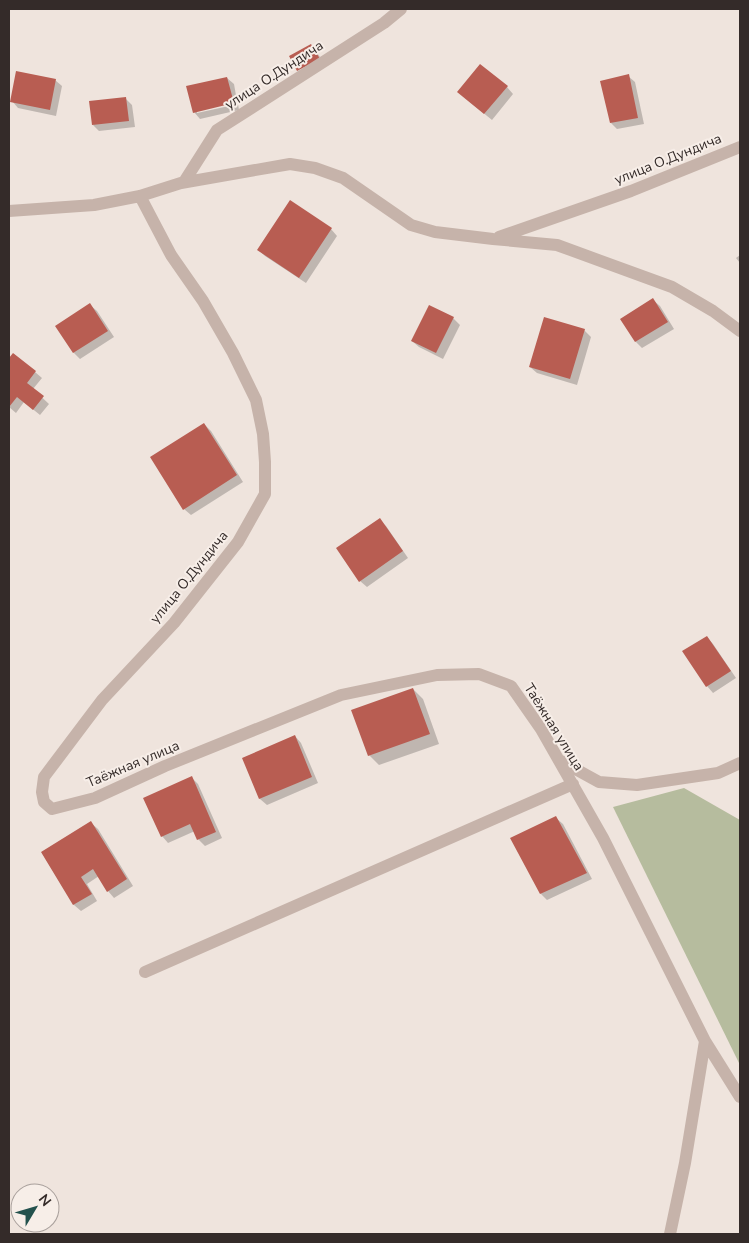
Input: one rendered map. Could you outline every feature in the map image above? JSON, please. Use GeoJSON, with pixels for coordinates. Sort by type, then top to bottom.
{"type":"FeatureCollection","features":[{"type":"Feature","properties":{"kind":"street","name":"улица О.Дундича"},"geometry":{"type":"LineString","coordinates":[[181,183],[184,182],[217,130],[384,23],[401,9]]}},
{"type":"Feature","properties":{"kind":"street","name":"улица О.Дундича"},"geometry":{"type":"LineString","coordinates":[[493,239],[631,191],[740,147]]}},
{"type":"Feature","properties":{"kind":"street","name":"улица О.Дундича"},"geometry":{"type":"LineString","coordinates":[[9,211],[94,205],[140,196],[181,183],[290,164],[315,168],[343,178],[410,225],[435,232],[557,244],[672,287],[713,311],[740,331]]}},
{"type":"Feature","properties":{"kind":"street","name":"улица О.Дундича"},"geometry":{"type":"LineString","coordinates":[[42,792],[44,777],[102,700],[174,623],[238,542],[265,494],[263,434],[256,400],[204,301],[171,255],[140,196]]}},
{"type":"Feature","properties":{"kind":"street","name":"Таёжная улица"},"geometry":{"type":"LineString","coordinates":[[42,792],[44,802],[52,809],[95,798],[165,766],[341,695],[437,675],[479,674],[511,686],[541,729],[573,784],[603,838],[705,1041],[740,1097]]}},
{"type":"Feature","properties":{"kind":"street"},"geometry":{"type":"LineString","coordinates":[[559,760],[599,782],[637,785],[718,773],[740,763]]}},
{"type":"Feature","properties":{"kind":"street"},"geometry":{"type":"LineString","coordinates":[[146,972],[573,784]]}},
{"type":"Feature","properties":{"kind":"street"},"geometry":{"type":"LineString","coordinates":[[670,1234],[685,1163],[705,1041]]}},
{"type":"Feature","properties":{"kind":"green space"},"geometry":{"type":"Polygon","coordinates":[[[684,788],[740,820],[740,1065],[613,807],[684,788]]]}},
{"type":"Feature","properties":{"kind":"building"},"geometry":{"type":"Polygon","coordinates":[[[311,44],[320,59],[297,71],[289,56],[311,44]]]}},
{"type":"Feature","properties":{"kind":"building"},"geometry":{"type":"Polygon","coordinates":[[[480,64],[508,86],[484,114],[457,92],[480,64]]]}},
{"type":"Feature","properties":{"kind":"building"},"geometry":{"type":"Polygon","coordinates":[[[16,71],[56,79],[50,110],[10,102],[16,71]]]}},
{"type":"Feature","properties":{"kind":"building"},"geometry":{"type":"Polygon","coordinates":[[[629,74],[638,118],[610,123],[600,81],[629,74]]]}},
{"type":"Feature","properties":{"kind":"building"},"geometry":{"type":"Polygon","coordinates":[[[227,77],[234,103],[193,113],[186,86],[227,77]]]}},
{"type":"Feature","properties":{"kind":"building"},"geometry":{"type":"Polygon","coordinates":[[[126,97],[129,121],[92,125],[89,101],[126,97]]]}},
{"type":"Feature","properties":{"kind":"building"},"geometry":{"type":"Polygon","coordinates":[[[290,200],[332,228],[299,278],[257,250],[290,200]]]}},
{"type":"Feature","properties":{"kind":"building"},"geometry":{"type":"Polygon","coordinates":[[[653,298],[668,322],[635,342],[620,319],[653,298]]]}},
{"type":"Feature","properties":{"kind":"building"},"geometry":{"type":"Polygon","coordinates":[[[90,303],[108,331],[73,353],[55,326],[90,303]]]}},
{"type":"Feature","properties":{"kind":"building"},"geometry":{"type":"Polygon","coordinates":[[[429,305],[454,317],[436,353],[411,341],[429,305]]]}},
{"type":"Feature","properties":{"kind":"building"},"geometry":{"type":"Polygon","coordinates":[[[544,317],[585,329],[570,379],[529,367],[544,317]]]}},
{"type":"Feature","properties":{"kind":"building"},"geometry":{"type":"Polygon","coordinates":[[[13,353],[36,371],[27,383],[44,396],[33,410],[17,397],[9,407],[9,358],[13,353]]]}},
{"type":"Feature","properties":{"kind":"building"},"geometry":{"type":"Polygon","coordinates":[[[204,423],[237,475],[183,510],[150,457],[204,423]]]}},
{"type":"Feature","properties":{"kind":"building"},"geometry":{"type":"Polygon","coordinates":[[[380,518],[403,551],[359,582],[336,548],[380,518]]]}},
{"type":"Feature","properties":{"kind":"building"},"geometry":{"type":"Polygon","coordinates":[[[707,636],[731,671],[706,687],[682,651],[707,636]]]}},
{"type":"Feature","properties":{"kind":"building"},"geometry":{"type":"Polygon","coordinates":[[[413,688],[430,734],[368,756],[351,710],[413,688]]]}},
{"type":"Feature","properties":{"kind":"building"},"geometry":{"type":"Polygon","coordinates":[[[295,735],[312,777],[259,799],[242,758],[295,735]]]}},
{"type":"Feature","properties":{"kind":"building"},"geometry":{"type":"Polygon","coordinates":[[[192,776],[216,832],[197,840],[190,824],[161,837],[143,798],[192,776]]]}},
{"type":"Feature","properties":{"kind":"building"},"geometry":{"type":"Polygon","coordinates":[[[556,816],[587,873],[540,894],[510,838],[556,816]]]}},
{"type":"Feature","properties":{"kind":"building"},"geometry":{"type":"Polygon","coordinates":[[[91,821],[127,879],[107,892],[93,869],[81,877],[92,894],[73,905],[41,852],[91,821]]]}}]}
